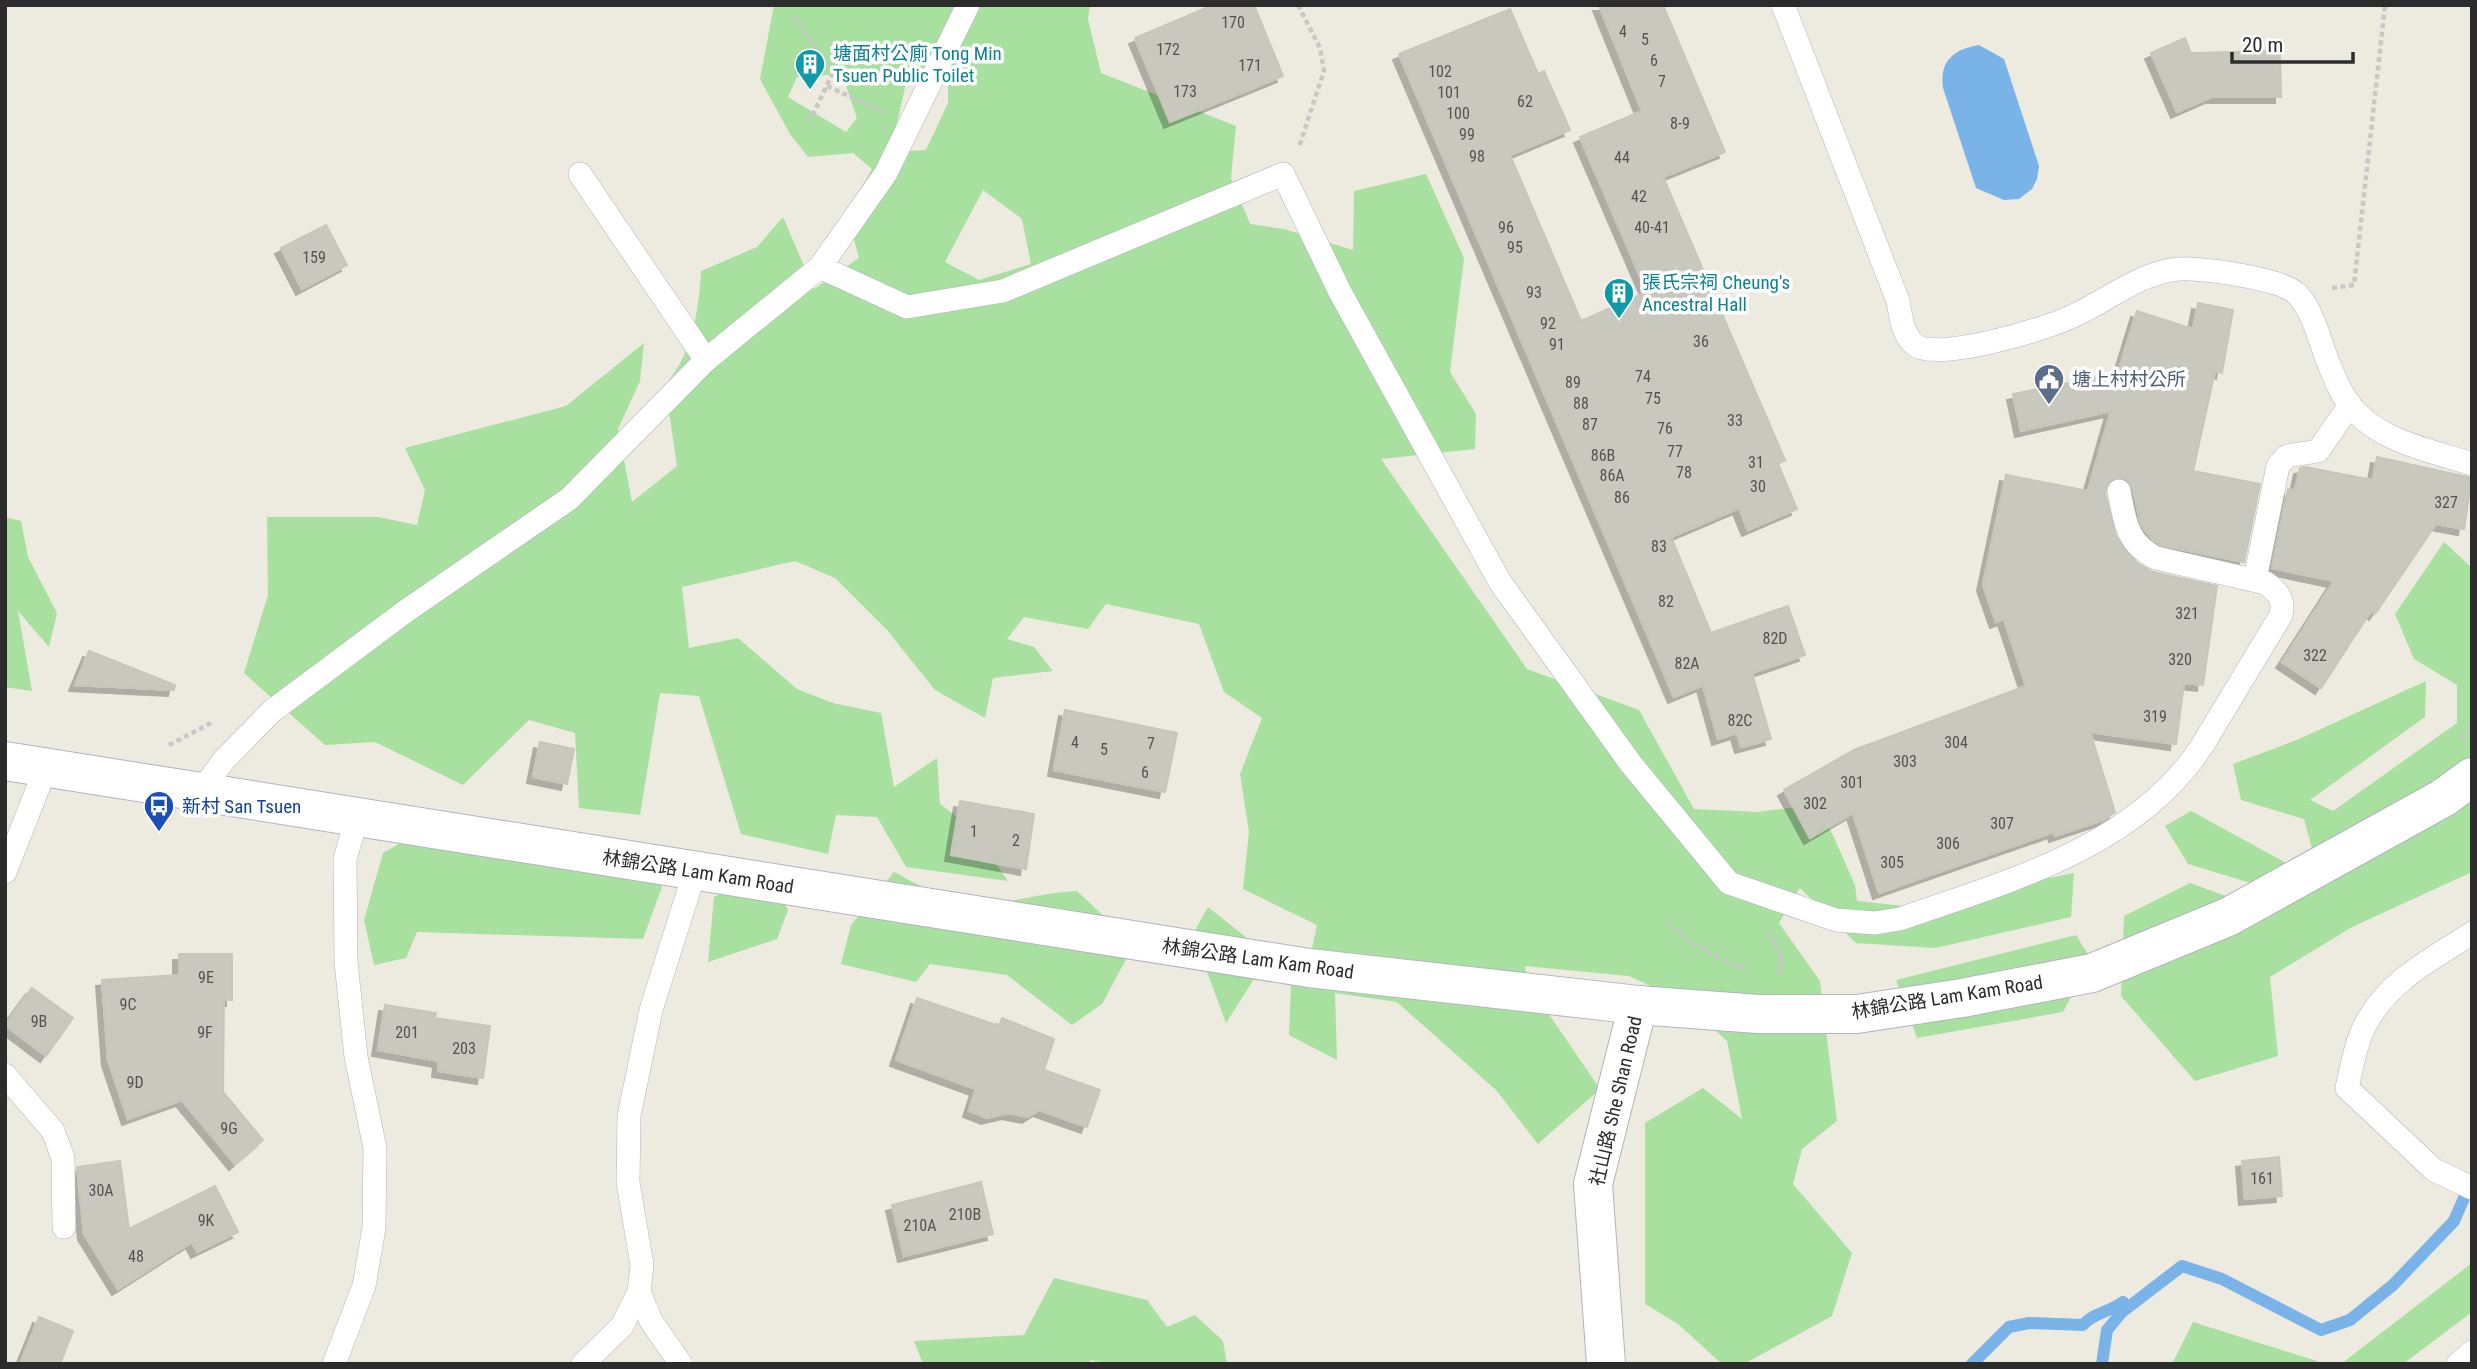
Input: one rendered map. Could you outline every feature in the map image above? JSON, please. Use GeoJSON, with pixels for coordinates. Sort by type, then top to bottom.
{"type":"FeatureCollection","features":[{"type":"Feature","properties":{"kind":"main road","name":"林錦公路 Lam Kam Road"},"geometry":{"type":"LineString","coordinates":[[5,761],[45,770],[1309,968],[1638,1005],[1758,1014],[1857,1014],[1962,998],[2092,973],[2228,918],[2443,798],[2472,777]]}},
{"type":"Feature","properties":{"kind":"main road","name":"社山路 She Shan Road"},"geometry":{"type":"LineString","coordinates":[[1606,1364],[1593,1184],[1638,1005]]}},
{"type":"Feature","properties":{"kind":"lane"},"geometry":{"type":"LineString","coordinates":[[200,793],[223,761],[272,711],[406,611],[569,499],[706,360],[821,267],[886,173],[968,5]]}},
{"type":"Feature","properties":{"kind":"lane"},"geometry":{"type":"LineString","coordinates":[[1783,5],[1898,301],[1906,333],[1924,351],[1932,352],[1997,340],[2071,318],[2152,275],[2169,271],[2188,268],[2278,284],[2299,296],[2340,392],[2370,425],[2387,436],[2472,464]]}},
{"type":"Feature","properties":{"kind":"lane"},"geometry":{"type":"LineString","coordinates":[[580,174],[706,360]]}},
{"type":"Feature","properties":{"kind":"lane"},"geometry":{"type":"LineString","coordinates":[[821,267],[907,307],[1003,291],[1283,174],[1340,292],[1500,582],[1631,764],[1729,883],[1836,920],[1875,923],[1900,919],[2048,867],[2114,830],[2151,804],[2190,765],[2281,615],[2283,605],[2280,596],[2266,583],[2156,558],[2141,551],[2126,526],[2119,491]]}},
{"type":"Feature","properties":{"kind":"lane"},"geometry":{"type":"LineString","coordinates":[[2255,579],[2278,466],[2287,456],[2321,448],[2350,405]]}},
{"type":"Feature","properties":{"kind":"lane"},"geometry":{"type":"LineString","coordinates":[[5,872],[45,770]]}},
{"type":"Feature","properties":{"kind":"lane"},"geometry":{"type":"LineString","coordinates":[[334,1364],[364,1286],[374,1228],[375,1148],[356,1057],[346,962],[345,859],[357,817]]}},
{"type":"Feature","properties":{"kind":"lane"},"geometry":{"type":"LineString","coordinates":[[583,1364],[622,1326],[639,1292],[642,1265],[628,1182],[629,1116],[651,1010],[695,871]]}},
{"type":"Feature","properties":{"kind":"lane"},"geometry":{"type":"LineString","coordinates":[[2472,933],[2402,978],[2380,1003],[2367,1021],[2347,1088],[2434,1170],[2472,1188]]}},
{"type":"Feature","properties":{"kind":"lane"},"geometry":{"type":"LineString","coordinates":[[5,1076],[53,1131],[63,1158],[64,1227]]}},
{"type":"Feature","properties":{"kind":"lane"},"geometry":{"type":"LineString","coordinates":[[639,1292],[651,1321],[681,1364]]}},
{"type":"Feature","properties":{"kind":"lane"},"geometry":{"type":"LineString","coordinates":[[2458,1364],[2472,1352]]}},
{"type":"Feature","properties":{"kind":"path"},"geometry":{"type":"LineString","coordinates":[[1283,174],[1295,159],[1324,71],[1320,48],[1298,5]]}},
{"type":"Feature","properties":{"kind":"path"},"geometry":{"type":"LineString","coordinates":[[2299,296],[2354,285],[2385,5]]}},
{"type":"Feature","properties":{"kind":"path"},"geometry":{"type":"LineString","coordinates":[[794,17],[833,72],[810,121]]}},
{"type":"Feature","properties":{"kind":"path"},"geometry":{"type":"LineString","coordinates":[[827,86],[890,116]]}},
{"type":"Feature","properties":{"kind":"path"},"geometry":{"type":"LineString","coordinates":[[221,717],[200,731],[164,747],[223,761]]}},
{"type":"Feature","properties":{"kind":"path"},"geometry":{"type":"LineString","coordinates":[[2450,745],[2472,730]]}},
{"type":"Feature","properties":{"kind":"path"},"geometry":{"type":"LineString","coordinates":[[1747,889],[1782,959],[1775,986]]}},
{"type":"Feature","properties":{"kind":"path"},"geometry":{"type":"LineString","coordinates":[[1667,922],[1689,942],[1755,975]]}},
{"type":"Feature","properties":{"kind":"green space"},"geometry":{"type":"Polygon","coordinates":[[[774,5],[1090,5],[1088,19],[1101,73],[1236,126],[1231,178],[1250,224],[1284,229],[1353,250],[1354,191],[1426,174],[1464,258],[1450,372],[1476,414],[1475,449],[1381,459],[1527,669],[1639,710],[1694,809],[1758,812],[1819,804],[1855,885],[1857,901],[1904,906],[2074,873],[2071,917],[1935,948],[1856,943],[1800,888],[1779,923],[1820,981],[1837,1121],[1802,1149],[1793,1184],[1852,1253],[1832,1316],[1744,1364],[1722,1364],[1678,1324],[1645,1304],[1645,1123],[1703,1088],[1742,1119],[1727,1041],[1685,1002],[1629,976],[1525,966],[1527,982],[1600,1089],[1538,1144],[1496,1090],[1397,1002],[1335,993],[1337,1060],[1289,1035],[1291,986],[1256,976],[1226,1023],[1193,934],[1208,907],[1262,950],[1310,958],[1317,925],[1243,889],[1249,832],[1240,774],[1262,718],[1224,692],[1199,624],[1106,604],[1088,629],[1024,617],[1007,639],[1034,647],[1053,671],[993,678],[985,718],[935,690],[887,630],[835,578],[795,561],[682,587],[689,648],[738,638],[797,689],[833,703],[881,713],[894,787],[937,758],[940,804],[973,829],[1008,881],[906,867],[877,817],[836,815],[828,854],[741,834],[699,696],[660,693],[640,815],[579,808],[575,733],[529,720],[463,785],[375,742],[325,745],[244,673],[268,595],[267,517],[378,517],[417,525],[425,490],[405,448],[566,406],[644,343],[640,381],[618,429],[632,502],[677,466],[665,385],[688,346],[698,301],[701,271],[757,247],[783,217],[814,289],[859,258],[847,213],[872,169],[853,153],[808,157],[790,134],[760,79],[774,5]],[[948,73],[908,74],[894,136],[885,152],[926,150],[948,103],[948,73]],[[842,74],[797,77],[788,97],[846,132],[857,118],[842,74]],[[983,190],[945,262],[979,280],[1031,264],[1022,219],[983,190]]]}},
{"type":"Feature","properties":{"kind":"green space"},"geometry":{"type":"Polygon","coordinates":[[[5,517],[21,521],[28,557],[57,613],[49,647],[18,611],[32,691],[5,687],[5,517]]]}},
{"type":"Feature","properties":{"kind":"green space"},"geometry":{"type":"Polygon","coordinates":[[[2444,542],[2472,568],[2472,872],[2352,927],[2270,977],[2278,1056],[2195,1081],[2121,996],[2124,916],[2190,883],[2234,899],[2254,884],[2188,864],[2165,826],[2191,811],[2288,864],[2312,849],[2304,819],[2241,800],[2233,764],[2299,739],[2426,681],[2425,717],[2310,800],[2333,811],[2457,723],[2457,685],[2414,659],[2395,614],[2444,542]]]}},
{"type":"Feature","properties":{"kind":"green space"},"geometry":{"type":"Polygon","coordinates":[[[410,838],[650,853],[662,887],[643,939],[417,932],[406,958],[374,965],[364,920],[383,853],[410,838]]]}},
{"type":"Feature","properties":{"kind":"green space"},"geometry":{"type":"Polygon","coordinates":[[[766,872],[788,910],[777,939],[708,962],[714,897],[766,872]]]}},
{"type":"Feature","properties":{"kind":"green space"},"geometry":{"type":"Polygon","coordinates":[[[894,872],[938,894],[973,904],[1077,891],[1113,925],[1131,950],[1102,1004],[1072,1025],[1007,975],[930,964],[916,982],[841,964],[851,925],[894,872]]]}},
{"type":"Feature","properties":{"kind":"green space"},"geometry":{"type":"Polygon","coordinates":[[[2076,935],[2091,959],[2063,1012],[1917,1038],[1896,980],[2076,935]]]}},
{"type":"Feature","properties":{"kind":"green space"},"geometry":{"type":"Polygon","coordinates":[[[2472,1263],[2472,1312],[2403,1364],[2341,1364],[2472,1263]]]}},
{"type":"Feature","properties":{"kind":"green space"},"geometry":{"type":"Polygon","coordinates":[[[1054,1278],[1147,1300],[1167,1327],[1195,1315],[1223,1341],[1227,1364],[1109,1364],[1091,1360],[1086,1364],[923,1364],[914,1341],[1024,1335],[1054,1278]]]}},
{"type":"Feature","properties":{"kind":"green space"},"geometry":{"type":"Polygon","coordinates":[[[2193,1322],[2326,1364],[2172,1364],[2193,1322]]]}},
{"type":"Feature","properties":{"kind":"water"},"geometry":{"type":"Polygon","coordinates":[[[1979,45],[2004,59],[2039,166],[2032,189],[2019,199],[2004,200],[1976,188],[1943,88],[1943,70],[1950,58],[1962,50],[1979,45]]]}},
{"type":"Feature","properties":{"kind":"building"},"geometry":{"type":"Polygon","coordinates":[[[1213,5],[1254,5],[1283,76],[1170,122],[1135,38],[1213,5]]]}},
{"type":"Feature","properties":{"kind":"building"},"geometry":{"type":"Polygon","coordinates":[[[1599,5],[1663,5],[1725,152],[1663,177],[1785,460],[1778,464],[1797,509],[1748,530],[1739,508],[1671,537],[1711,633],[1788,606],[1805,655],[1752,673],[1771,739],[1741,747],[1737,733],[1718,739],[1703,685],[1674,697],[1399,54],[1510,9],[1538,74],[1544,71],[1570,130],[1510,155],[1581,321],[1647,292],[1580,137],[1642,111],[1599,5]]]}},
{"type":"Feature","properties":{"kind":"building"},"geometry":{"type":"Polygon","coordinates":[[[2185,38],[2191,53],[2280,51],[2281,97],[2211,97],[2177,112],[2151,53],[2185,38]]]}},
{"type":"Feature","properties":{"kind":"building"},"geometry":{"type":"Polygon","coordinates":[[[326,225],[347,265],[302,289],[281,248],[326,225]]]}},
{"type":"Feature","properties":{"kind":"building"},"geometry":{"type":"Polygon","coordinates":[[[2198,303],[2233,310],[2222,373],[2215,371],[2193,471],[2260,484],[2244,562],[2161,545],[2154,541],[2141,525],[2133,488],[2124,478],[2110,480],[2105,493],[2116,536],[2137,563],[2153,572],[2217,586],[2203,685],[2184,683],[2176,744],[2090,732],[2115,812],[2103,820],[2055,836],[2054,832],[1879,893],[1853,813],[1810,838],[1784,790],[1854,750],[2026,686],[2004,619],[1996,622],[1983,585],[2006,475],[2088,491],[2111,411],[2021,431],[2013,394],[2118,373],[2137,311],[2193,329],[2198,303]]]}},
{"type":"Feature","properties":{"kind":"building"},"geometry":{"type":"Polygon","coordinates":[[[2377,457],[2472,478],[2464,529],[2436,524],[2375,614],[2371,611],[2321,688],[2282,662],[2334,581],[2272,568],[2288,489],[2295,491],[2300,468],[2305,467],[2373,480],[2377,457]]]}},
{"type":"Feature","properties":{"kind":"building"},"geometry":{"type":"Polygon","coordinates":[[[89,651],[175,685],[174,690],[75,685],[89,651]]]}},
{"type":"Feature","properties":{"kind":"building"},"geometry":{"type":"Polygon","coordinates":[[[1065,710],[1177,733],[1165,792],[1054,770],[1065,710]]]}},
{"type":"Feature","properties":{"kind":"building"},"geometry":{"type":"Polygon","coordinates":[[[540,742],[574,749],[567,784],[533,777],[540,742]]]}},
{"type":"Feature","properties":{"kind":"building"},"geometry":{"type":"Polygon","coordinates":[[[960,801],[1034,814],[1026,869],[951,855],[960,801]]]}},
{"type":"Feature","properties":{"kind":"building"},"geometry":{"type":"Polygon","coordinates":[[[179,954],[232,954],[232,1000],[224,1000],[223,1092],[263,1140],[235,1164],[182,1100],[128,1119],[108,1060],[102,980],[179,975],[179,954]]]}},
{"type":"Feature","properties":{"kind":"building"},"geometry":{"type":"Polygon","coordinates":[[[32,988],[73,1018],[46,1056],[5,1025],[32,988]]]}},
{"type":"Feature","properties":{"kind":"building"},"geometry":{"type":"Polygon","coordinates":[[[917,998],[999,1026],[1002,1018],[1054,1039],[1044,1070],[1100,1090],[1087,1127],[1039,1110],[1028,1117],[1008,1113],[987,1118],[969,1111],[976,1089],[896,1060],[917,998]]]}},
{"type":"Feature","properties":{"kind":"building"},"geometry":{"type":"Polygon","coordinates":[[[385,1005],[436,1013],[435,1018],[490,1026],[483,1078],[438,1071],[439,1061],[378,1050],[385,1005]]]}},
{"type":"Feature","properties":{"kind":"building"},"geometry":{"type":"Polygon","coordinates":[[[2279,1157],[2282,1196],[2245,1199],[2242,1161],[2279,1157]]]}},
{"type":"Feature","properties":{"kind":"building"},"geometry":{"type":"Polygon","coordinates":[[[120,1161],[129,1229],[215,1186],[238,1232],[197,1252],[192,1242],[118,1289],[84,1234],[77,1167],[120,1161]]]}},
{"type":"Feature","properties":{"kind":"building"},"geometry":{"type":"Polygon","coordinates":[[[981,1182],[993,1234],[904,1256],[892,1205],[981,1182]]]}},
{"type":"Feature","properties":{"kind":"building"},"geometry":{"type":"Polygon","coordinates":[[[39,1317],[73,1331],[60,1364],[20,1364],[39,1317]]]}},
{"type":"Feature","properties":{"kind":"waterway"},"geometry":{"type":"LineString","coordinates":[[2102,1364],[2107,1330],[2122,1312],[2182,1266],[2222,1279],[2321,1330],[2350,1320],[2393,1285],[2454,1221],[2471,1182]]}},
{"type":"Feature","properties":{"kind":"waterway"},"geometry":{"type":"LineString","coordinates":[[1972,1364],[2009,1327],[2029,1323],[2083,1325],[2123,1302]]}},
{"type":"Feature","properties":{"kind":"place","name":"塘面村公廁 Tong Min Tsuen Public Toilet"},"geometry":{"type":"Point","coordinates":[810,91]}},
{"type":"Feature","properties":{"kind":"place","name":"張氏宗祠 Cheung's Ancestral Hall"},"geometry":{"type":"Point","coordinates":[1619,320]}},
{"type":"Feature","properties":{"kind":"place","name":"塘上村村公所"},"geometry":{"type":"Point","coordinates":[2049,406]}},
{"type":"Feature","properties":{"kind":"place","name":"新村 San Tsuen"},"geometry":{"type":"Point","coordinates":[159,833]}}]}
